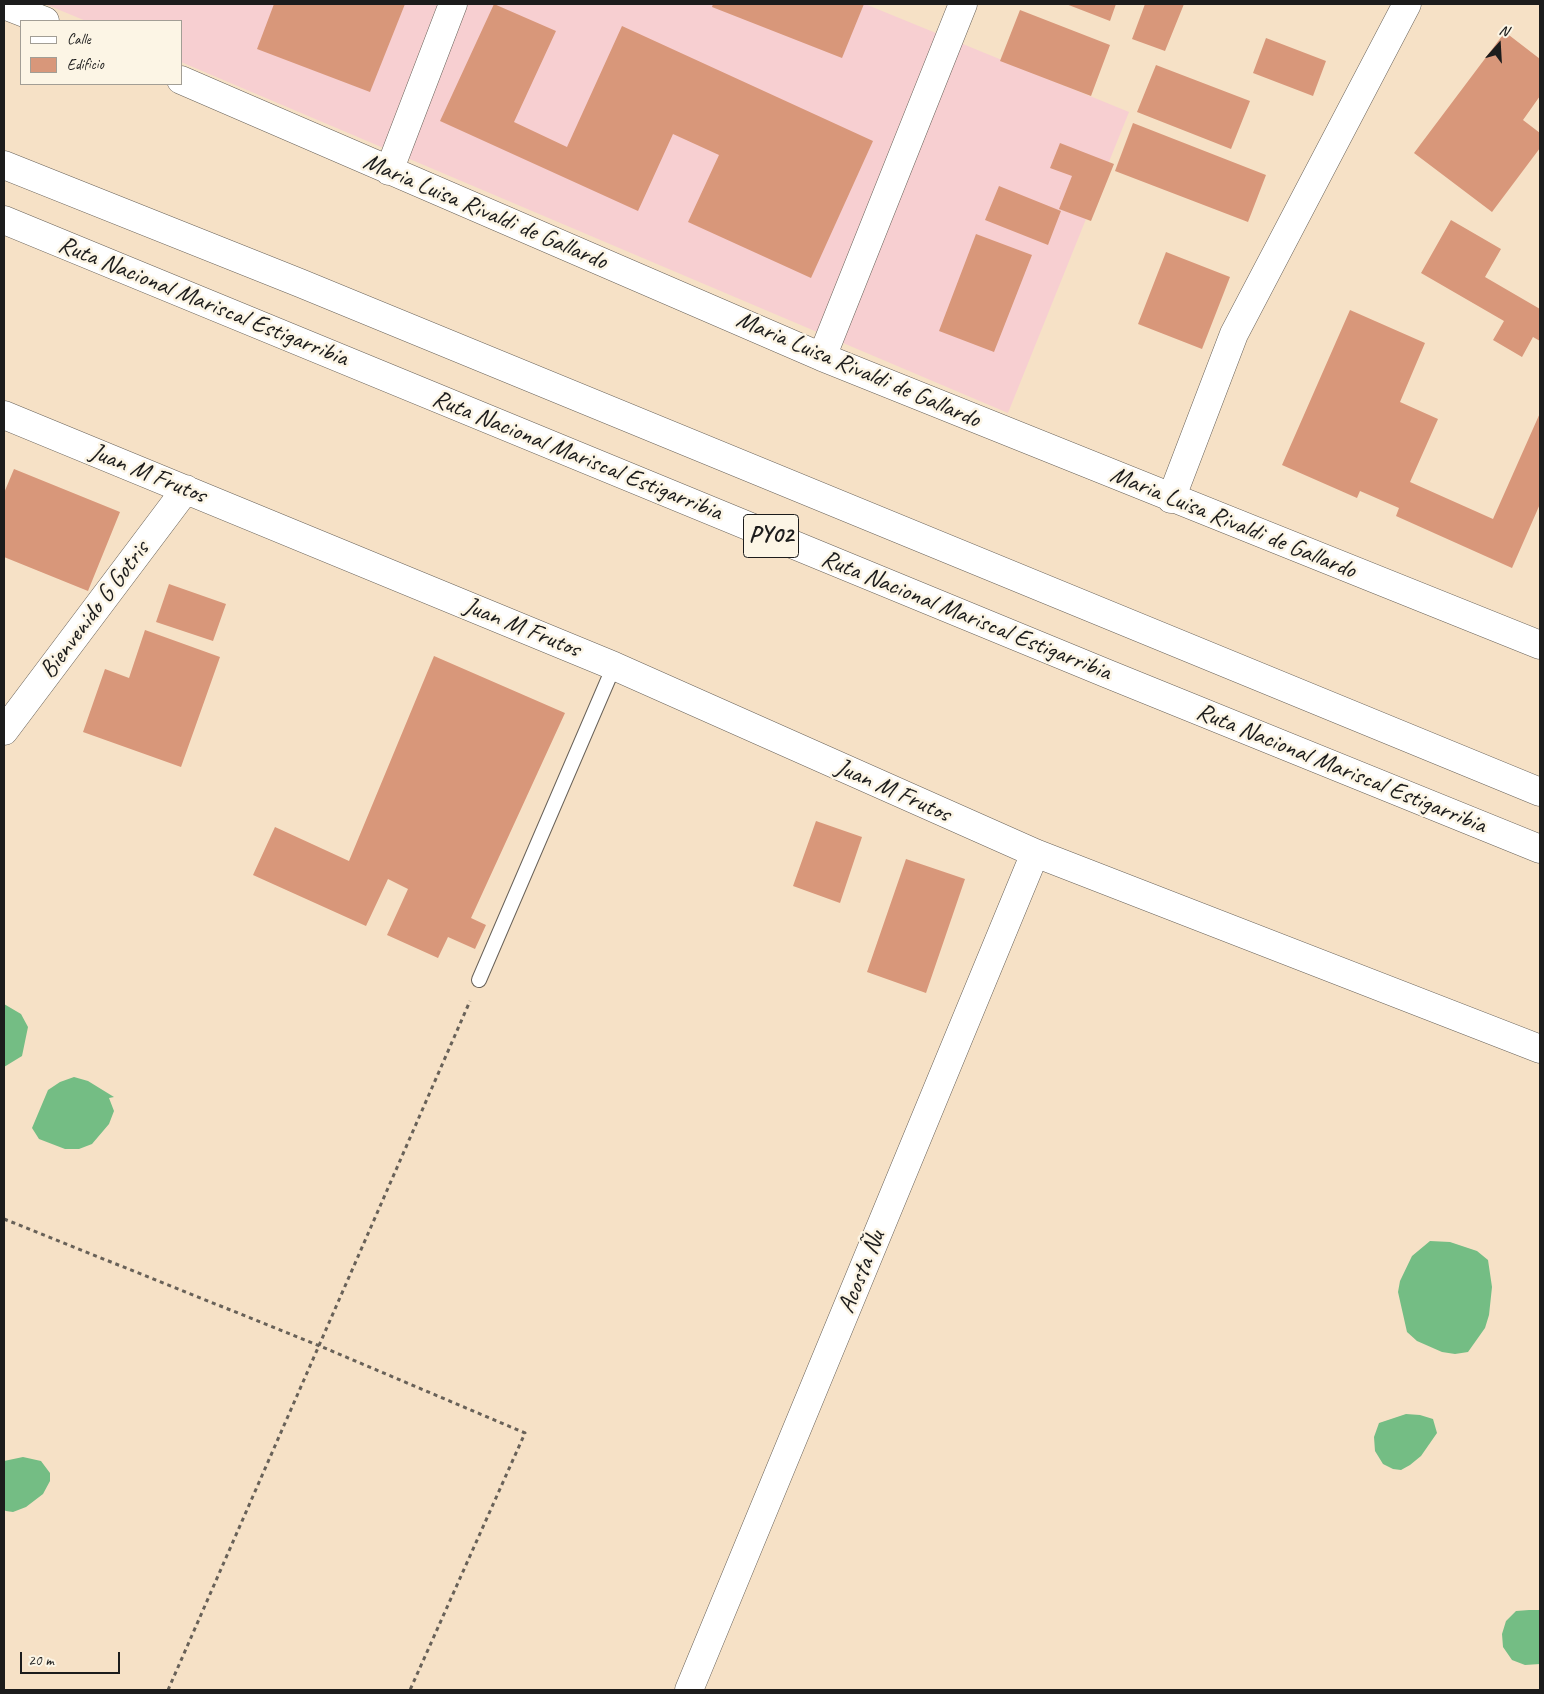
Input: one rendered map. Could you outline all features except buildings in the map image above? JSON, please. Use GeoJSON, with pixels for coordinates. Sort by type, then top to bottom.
{"type":"FeatureCollection","features":[{"type":"Feature","properties":{"kind":"main road"},"geometry":{"type":"LineString","coordinates":[[389,171],[453,4]]}},
{"type":"Feature","properties":{"kind":"main road"},"geometry":{"type":"LineString","coordinates":[[822,357],[963,4]]}},
{"type":"Feature","properties":{"kind":"main road"},"geometry":{"type":"LineString","coordinates":[[1172,499],[1234,334],[1407,4]]}},
{"type":"Feature","properties":{"kind":"main road"},"geometry":{"type":"LineString","coordinates":[[4,5],[38,13]]}},
{"type":"Feature","properties":{"kind":"main road","name":"Maria Luisa Rivaldi de Gallardo"},"geometry":{"type":"LineString","coordinates":[[182,80],[822,357],[1540,645]]}},
{"type":"Feature","properties":{"kind":"main road","name":"PY02"},"geometry":{"type":"LineString","coordinates":[[4,165],[300,283],[1540,792]]}},
{"type":"Feature","properties":{"kind":"main road","name":"Ruta Nacional Mariscal Estigarribia"},"geometry":{"type":"LineString","coordinates":[[4,220],[1089,667],[1540,849]]}},
{"type":"Feature","properties":{"kind":"main road","name":"Juan M Frutos"},"geometry":{"type":"LineString","coordinates":[[4,415],[614,666],[1035,853],[1540,1049]]}},
{"type":"Feature","properties":{"kind":"main road","name":"Bienvenido G Gotris"},"geometry":{"type":"LineString","coordinates":[[4,731],[186,489]]}},
{"type":"Feature","properties":{"kind":"main road","name":"Acosta Ñu"},"geometry":{"type":"LineString","coordinates":[[689,1690],[1035,853]]}},
{"type":"Feature","properties":{"kind":"lane"},"geometry":{"type":"LineString","coordinates":[[479,980],[614,666]]}},
{"type":"Feature","properties":{"kind":"path"},"geometry":{"type":"LineString","coordinates":[[168,1690],[479,980]]}},
{"type":"Feature","properties":{"kind":"path"},"geometry":{"type":"LineString","coordinates":[[4,1219],[320,1346],[525,1433],[410,1690]]}},
{"type":"Feature","properties":{"kind":"shaded area"},"geometry":{"type":"Polygon","coordinates":[[[45,4],[865,4],[1129,112],[1008,413],[182,62],[182,20],[84,20],[45,4]]]}},
{"type":"Feature","properties":{"kind":"green space"},"geometry":{"type":"Polygon","coordinates":[[[4,1004],[21,1014],[28,1027],[22,1056],[4,1067],[4,1004]]]}},
{"type":"Feature","properties":{"kind":"green space"},"geometry":{"type":"Polygon","coordinates":[[[74,1077],[88,1081],[114,1097],[109,1098],[114,1111],[109,1124],[92,1144],[79,1149],[65,1149],[39,1139],[32,1128],[48,1090],[60,1082],[74,1077]]]}},
{"type":"Feature","properties":{"kind":"green space"},"geometry":{"type":"Polygon","coordinates":[[[1430,1241],[1450,1242],[1477,1251],[1488,1260],[1492,1287],[1489,1315],[1485,1328],[1468,1352],[1455,1354],[1442,1352],[1417,1341],[1407,1332],[1398,1292],[1400,1281],[1412,1256],[1430,1241]]]}},
{"type":"Feature","properties":{"kind":"green space"},"geometry":{"type":"Polygon","coordinates":[[[1406,1414],[1420,1415],[1433,1419],[1437,1433],[1421,1456],[1410,1465],[1401,1470],[1393,1469],[1383,1464],[1375,1451],[1374,1437],[1379,1423],[1406,1414]]]}},
{"type":"Feature","properties":{"kind":"green space"},"geometry":{"type":"Polygon","coordinates":[[[23,1457],[41,1461],[50,1473],[50,1481],[43,1494],[26,1507],[13,1512],[6,1511],[4,1510],[4,1461],[23,1457]]]}},
{"type":"Feature","properties":{"kind":"green space"},"geometry":{"type":"Polygon","coordinates":[[[1540,1610],[1540,1664],[1525,1665],[1512,1660],[1503,1647],[1502,1634],[1506,1621],[1516,1611],[1540,1610]]]}}]}
